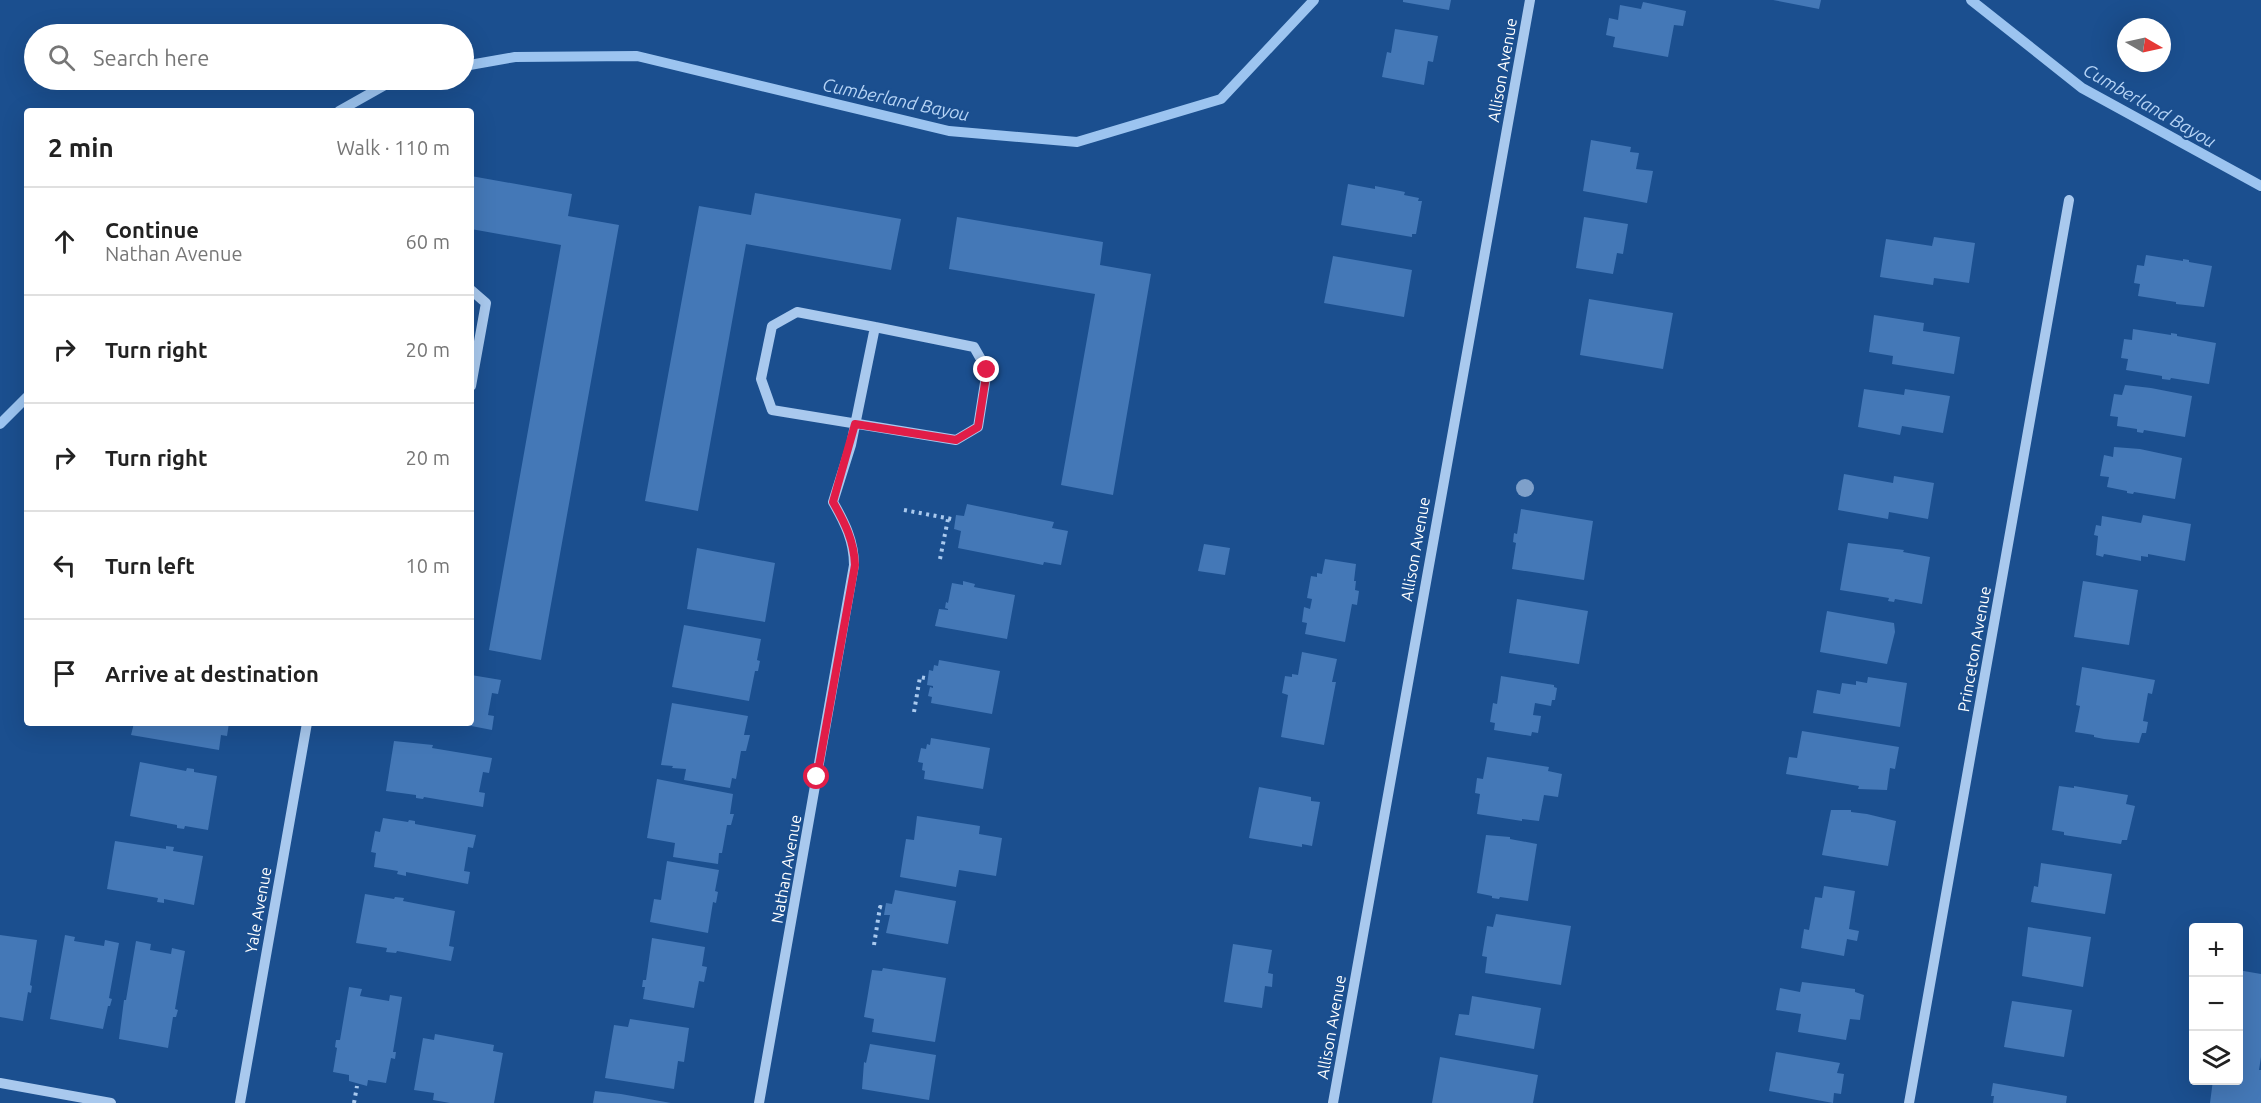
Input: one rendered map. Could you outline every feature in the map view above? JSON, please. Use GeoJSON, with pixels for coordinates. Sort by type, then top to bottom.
{"type":"FeatureCollection","features":[{"type":"Feature","properties":{"kind":"street","name":"Allison Avenue"},"geometry":{"type":"LineString","coordinates":[[1332,1103],[1530,0]]}},
{"type":"Feature","properties":{"kind":"street","name":"Princeton Avenue"},"geometry":{"type":"LineString","coordinates":[[1909,1103],[2069,200]]}},
{"type":"Feature","properties":{"kind":"street"},"geometry":{"type":"LineString","coordinates":[[474,293],[486,303],[474,369]]}},
{"type":"Feature","properties":{"kind":"street"},"geometry":{"type":"LineString","coordinates":[[796,312],[875,327],[974,347],[987,370],[978,427],[956,440],[772,410],[760,379],[772,326],[796,312]]}},
{"type":"Feature","properties":{"kind":"street"},"geometry":{"type":"LineString","coordinates":[[855,424],[875,327]]}},
{"type":"Feature","properties":{"kind":"street","name":"Nathan Avenue"},"geometry":{"type":"LineString","coordinates":[[759,1103],[855,565],[848,527],[833,502],[855,424]]}},
{"type":"Feature","properties":{"kind":"street","name":"Yale Avenue"},"geometry":{"type":"LineString","coordinates":[[240,1103],[306,726]]}},
{"type":"Feature","properties":{"kind":"street"},"geometry":{"type":"LineString","coordinates":[[0,1083],[111,1103]]}},
{"type":"Feature","properties":{"kind":"path"},"geometry":{"type":"LineString","coordinates":[[904,510],[950,519],[940,559]]}},
{"type":"Feature","properties":{"kind":"path"},"geometry":{"type":"LineString","coordinates":[[914,712],[920,677],[926,678]]}},
{"type":"Feature","properties":{"kind":"path"},"geometry":{"type":"LineString","coordinates":[[874,945],[880,907],[884,908]]}},
{"type":"Feature","properties":{"kind":"path"},"geometry":{"type":"LineString","coordinates":[[354,1103],[357,1086]]}},
{"type":"Feature","properties":{"kind":"building"},"geometry":{"type":"Polygon","coordinates":[[[1403,0],[1451,0],[1449,10],[1403,2],[1403,0]]]}},
{"type":"Feature","properties":{"kind":"building"},"geometry":{"type":"Polygon","coordinates":[[[1773,0],[1821,0],[1819,9],[1773,0]]]}},
{"type":"Feature","properties":{"kind":"building"},"geometry":{"type":"Polygon","coordinates":[[[1643,2],[1686,11],[1683,26],[1674,25],[1668,57],[1613,47],[1615,37],[1606,35],[1609,18],[1618,20],[1620,5],[1641,9],[1643,2]]]}},
{"type":"Feature","properties":{"kind":"building"},"geometry":{"type":"Polygon","coordinates":[[[1395,29],[1438,36],[1433,62],[1428,61],[1424,85],[1382,77],[1387,52],[1391,53],[1395,29]]]}},
{"type":"Feature","properties":{"kind":"building"},"geometry":{"type":"Polygon","coordinates":[[[1591,140],[1631,147],[1630,152],[1639,153],[1636,169],[1653,171],[1647,203],[1583,191],[1591,140]]]}},
{"type":"Feature","properties":{"kind":"building"},"geometry":{"type":"Polygon","coordinates":[[[474,177],[572,194],[568,216],[619,225],[541,660],[489,650],[561,245],[474,230],[474,177]]]}},
{"type":"Feature","properties":{"kind":"building"},"geometry":{"type":"Polygon","coordinates":[[[1348,184],[1375,189],[1375,186],[1405,192],[1404,195],[1419,198],[1418,201],[1422,201],[1416,234],[1412,234],[1412,237],[1341,225],[1348,184]]]}},
{"type":"Feature","properties":{"kind":"building"},"geometry":{"type":"Polygon","coordinates":[[[755,193],[901,219],[891,270],[746,244],[698,511],[645,501],[699,206],[751,215],[755,193]]]}},
{"type":"Feature","properties":{"kind":"building"},"geometry":{"type":"Polygon","coordinates":[[[957,217],[1103,242],[1100,265],[1151,274],[1113,495],[1061,485],[1095,294],[949,269],[957,217]]]}},
{"type":"Feature","properties":{"kind":"building"},"geometry":{"type":"Polygon","coordinates":[[[1584,217],[1628,224],[1623,254],[1617,253],[1613,274],[1576,268],[1584,217]]]}},
{"type":"Feature","properties":{"kind":"building"},"geometry":{"type":"Polygon","coordinates":[[[1934,237],[1975,243],[1969,283],[1934,278],[1933,285],[1880,277],[1886,239],[1932,246],[1934,237]]]}},
{"type":"Feature","properties":{"kind":"building"},"geometry":{"type":"Polygon","coordinates":[[[2146,255],[2189,260],[2189,262],[2212,266],[2204,307],[2138,296],[2140,284],[2134,283],[2137,265],[2144,266],[2146,255]]]}},
{"type":"Feature","properties":{"kind":"building"},"geometry":{"type":"Polygon","coordinates":[[[1333,256],[1412,270],[1404,317],[1324,303],[1333,256]]]}},
{"type":"Feature","properties":{"kind":"building"},"geometry":{"type":"Polygon","coordinates":[[[1589,299],[1673,313],[1663,369],[1580,355],[1589,299]]]}},
{"type":"Feature","properties":{"kind":"building"},"geometry":{"type":"Polygon","coordinates":[[[1874,315],[1924,323],[1923,331],[1960,337],[1954,374],[1892,364],[1893,356],[1869,352],[1874,315]]]}},
{"type":"Feature","properties":{"kind":"building"},"geometry":{"type":"Polygon","coordinates":[[[2133,329],[2177,334],[2177,336],[2216,343],[2209,384],[2171,378],[2170,380],[2162,379],[2162,376],[2126,370],[2128,359],[2121,358],[2124,339],[2132,340],[2133,329]]]}},
{"type":"Feature","properties":{"kind":"building"},"geometry":{"type":"Polygon","coordinates":[[[2125,385],[2192,396],[2185,437],[2144,430],[2143,433],[2137,432],[2137,429],[2117,426],[2118,417],[2110,416],[2114,394],[2122,395],[2125,385]]]}},
{"type":"Feature","properties":{"kind":"building"},"geometry":{"type":"Polygon","coordinates":[[[1864,389],[1904,395],[1905,389],[1950,396],[1943,433],[1902,426],[1900,435],[1858,427],[1864,389]]]}},
{"type":"Feature","properties":{"kind":"building"},"geometry":{"type":"Polygon","coordinates":[[[2114,447],[2140,449],[2182,458],[2175,499],[2134,492],[2133,494],[2127,493],[2127,491],[2107,487],[2109,477],[2100,476],[2104,455],[2113,457],[2114,447]]]}},
{"type":"Feature","properties":{"kind":"building"},"geometry":{"type":"Polygon","coordinates":[[[1844,474],[1893,483],[1894,476],[1934,483],[1928,519],[1889,512],[1888,519],[1838,510],[1844,474]]]}},
{"type":"Feature","properties":{"kind":"building"},"geometry":{"type":"Polygon","coordinates":[[[967,504],[1054,522],[1052,528],[1068,531],[1061,565],[1044,562],[1043,565],[958,548],[961,531],[954,529],[956,515],[964,516],[967,504]]]}},
{"type":"Feature","properties":{"kind":"building"},"geometry":{"type":"Polygon","coordinates":[[[1521,509],[1593,521],[1584,580],[1512,569],[1516,543],[1513,542],[1514,533],[1517,534],[1521,509]]]}},
{"type":"Feature","properties":{"kind":"building"},"geometry":{"type":"Polygon","coordinates":[[[2143,515],[2191,524],[2185,561],[2148,554],[2148,557],[2141,556],[2141,561],[2104,554],[2103,557],[2096,555],[2098,536],[2094,535],[2096,525],[2101,526],[2102,516],[2141,523],[2143,515]]]}},
{"type":"Feature","properties":{"kind":"building"},"geometry":{"type":"Polygon","coordinates":[[[1848,543],[1904,550],[1903,552],[1930,557],[1922,604],[1895,599],[1894,602],[1888,601],[1889,598],[1840,590],[1848,543]]]}},
{"type":"Feature","properties":{"kind":"building"},"geometry":{"type":"Polygon","coordinates":[[[1204,544],[1230,548],[1225,575],[1198,571],[1204,544]]]}},
{"type":"Feature","properties":{"kind":"building"},"geometry":{"type":"Polygon","coordinates":[[[697,548],[775,563],[765,622],[687,609],[697,548]]]}},
{"type":"Feature","properties":{"kind":"building"},"geometry":{"type":"Polygon","coordinates":[[[1325,559],[1356,564],[1355,590],[1359,591],[1357,605],[1352,604],[1345,642],[1305,634],[1307,623],[1302,622],[1304,607],[1310,609],[1312,599],[1307,598],[1311,576],[1317,577],[1317,573],[1322,574],[1325,559]]]}},
{"type":"Feature","properties":{"kind":"building"},"geometry":{"type":"Polygon","coordinates":[[[963,581],[975,584],[974,587],[1015,595],[1007,639],[935,626],[939,609],[948,610],[945,608],[952,583],[963,585],[963,581]]]}},
{"type":"Feature","properties":{"kind":"building"},"geometry":{"type":"Polygon","coordinates":[[[2083,581],[2138,590],[2129,645],[2074,637],[2083,581]]]}},
{"type":"Feature","properties":{"kind":"building"},"geometry":{"type":"Polygon","coordinates":[[[1517,599],[1588,611],[1579,664],[1509,653],[1517,599]]]}},
{"type":"Feature","properties":{"kind":"building"},"geometry":{"type":"Polygon","coordinates":[[[1827,611],[1894,623],[1895,632],[1887,664],[1820,652],[1827,611]]]}},
{"type":"Feature","properties":{"kind":"building"},"geometry":{"type":"Polygon","coordinates":[[[684,625],[761,639],[757,660],[760,661],[758,671],[755,671],[749,701],[672,687],[684,625]]]}},
{"type":"Feature","properties":{"kind":"building"},"geometry":{"type":"Polygon","coordinates":[[[1302,652],[1337,659],[1332,682],[1336,682],[1324,745],[1281,737],[1288,695],[1282,693],[1285,676],[1298,675],[1302,652]]]}},
{"type":"Feature","properties":{"kind":"building"},"geometry":{"type":"Polygon","coordinates":[[[939,660],[1000,671],[992,714],[931,703],[932,697],[928,696],[930,687],[933,688],[933,686],[927,685],[929,670],[933,671],[934,665],[938,666],[939,660]]]}},
{"type":"Feature","properties":{"kind":"building"},"geometry":{"type":"Polygon","coordinates":[[[2082,667],[2155,680],[2152,694],[2148,693],[2143,721],[2148,722],[2146,733],[2142,733],[2139,743],[2104,739],[2075,732],[2080,706],[2076,705],[2082,667]]]}},
{"type":"Feature","properties":{"kind":"building"},"geometry":{"type":"Polygon","coordinates":[[[474,676],[501,680],[498,694],[492,693],[488,715],[494,716],[492,730],[471,726],[474,726],[474,676]]]}},
{"type":"Feature","properties":{"kind":"building"},"geometry":{"type":"Polygon","coordinates":[[[1501,676],[1554,685],[1557,688],[1555,700],[1552,700],[1551,706],[1535,703],[1533,715],[1541,716],[1538,733],[1532,732],[1531,736],[1494,730],[1495,723],[1490,722],[1493,703],[1497,704],[1501,676]]]}},
{"type":"Feature","properties":{"kind":"building"},"geometry":{"type":"Polygon","coordinates":[[[1868,677],[1907,683],[1900,727],[1813,713],[1817,690],[1840,694],[1842,683],[1856,685],[1856,681],[1867,683],[1868,677]]]}},
{"type":"Feature","properties":{"kind":"building"},"geometry":{"type":"Polygon","coordinates":[[[672,703],[748,716],[744,735],[750,735],[746,751],[741,751],[736,779],[732,778],[730,788],[684,780],[686,769],[661,765],[672,703]]]}},
{"type":"Feature","properties":{"kind":"building"},"geometry":{"type":"Polygon","coordinates":[[[133,726],[229,726],[227,736],[221,735],[219,750],[131,735],[133,726]]]}},
{"type":"Feature","properties":{"kind":"building"},"geometry":{"type":"Polygon","coordinates":[[[1802,731],[1899,747],[1895,769],[1890,768],[1887,790],[1858,789],[1859,786],[1786,774],[1789,757],[1797,758],[1802,731]]]}},
{"type":"Feature","properties":{"kind":"building"},"geometry":{"type":"Polygon","coordinates":[[[931,738],[990,748],[983,789],[924,779],[923,763],[918,762],[921,748],[926,749],[927,744],[930,745],[931,738]]]}},
{"type":"Feature","properties":{"kind":"building"},"geometry":{"type":"Polygon","coordinates":[[[394,741],[433,745],[432,748],[492,758],[489,773],[483,772],[479,792],[485,793],[483,807],[424,797],[423,799],[416,798],[416,795],[386,791],[394,741]]]}},
{"type":"Feature","properties":{"kind":"building"},"geometry":{"type":"Polygon","coordinates":[[[1487,757],[1549,767],[1548,771],[1562,774],[1558,797],[1544,795],[1539,821],[1522,819],[1522,821],[1477,814],[1480,794],[1475,793],[1477,778],[1483,779],[1487,757]]]}},
{"type":"Feature","properties":{"kind":"building"},"geometry":{"type":"Polygon","coordinates":[[[140,762],[186,771],[187,768],[194,769],[194,772],[217,776],[208,830],[185,826],[184,829],[177,828],[177,825],[130,816],[140,762]]]}},
{"type":"Feature","properties":{"kind":"building"},"geometry":{"type":"Polygon","coordinates":[[[657,779],[733,794],[730,814],[734,814],[731,825],[727,825],[718,864],[673,857],[675,843],[647,838],[657,779]]]}},
{"type":"Feature","properties":{"kind":"building"},"geometry":{"type":"Polygon","coordinates":[[[2059,786],[2074,788],[2074,786],[2128,795],[2126,804],[2135,806],[2127,840],[2122,840],[2121,844],[2064,835],[2064,832],[2052,830],[2059,786]]]}},
{"type":"Feature","properties":{"kind":"building"},"geometry":{"type":"Polygon","coordinates":[[[1259,787],[1311,797],[1311,801],[1320,802],[1312,846],[1302,844],[1302,847],[1249,838],[1259,787]]]}},
{"type":"Feature","properties":{"kind":"building"},"geometry":{"type":"Polygon","coordinates":[[[1831,810],[1851,810],[1851,812],[1896,821],[1888,866],[1822,855],[1831,810]]]}},
{"type":"Feature","properties":{"kind":"building"},"geometry":{"type":"Polygon","coordinates":[[[917,816],[980,826],[979,834],[1002,838],[996,876],[959,870],[956,887],[900,877],[906,839],[914,840],[917,816]]]}},
{"type":"Feature","properties":{"kind":"building"},"geometry":{"type":"Polygon","coordinates":[[[383,818],[415,821],[415,824],[476,835],[473,848],[468,847],[464,871],[470,872],[468,884],[406,872],[406,876],[397,874],[398,871],[374,867],[376,853],[371,852],[375,831],[380,832],[383,818]]]}},
{"type":"Feature","properties":{"kind":"building"},"geometry":{"type":"Polygon","coordinates":[[[1486,835],[1510,837],[1510,839],[1537,844],[1528,901],[1492,898],[1492,896],[1477,893],[1486,835]]]}},
{"type":"Feature","properties":{"kind":"building"},"geometry":{"type":"Polygon","coordinates":[[[115,841],[166,849],[166,846],[174,847],[173,851],[203,856],[194,905],[164,899],[164,903],[157,902],[158,898],[107,889],[115,841]]]}},
{"type":"Feature","properties":{"kind":"building"},"geometry":{"type":"Polygon","coordinates":[[[667,861],[719,870],[715,891],[718,892],[716,903],[713,902],[708,933],[650,922],[654,899],[661,900],[667,861]]]}},
{"type":"Feature","properties":{"kind":"building"},"geometry":{"type":"Polygon","coordinates":[[[2041,863],[2112,874],[2105,914],[2031,902],[2034,886],[2038,887],[2041,863]]]}},
{"type":"Feature","properties":{"kind":"building"},"geometry":{"type":"Polygon","coordinates":[[[1824,886],[1855,891],[1849,929],[1859,931],[1857,941],[1847,939],[1844,956],[1801,948],[1804,929],[1809,930],[1815,897],[1822,898],[1824,886]]]}},
{"type":"Feature","properties":{"kind":"building"},"geometry":{"type":"Polygon","coordinates":[[[895,890],[956,901],[948,944],[886,933],[890,915],[884,915],[886,903],[892,904],[895,890]]]}},
{"type":"Feature","properties":{"kind":"building"},"geometry":{"type":"Polygon","coordinates":[[[365,894],[394,899],[395,897],[404,898],[403,901],[455,911],[449,946],[454,947],[451,961],[397,951],[396,953],[386,952],[387,948],[356,943],[365,894]]]}},
{"type":"Feature","properties":{"kind":"building"},"geometry":{"type":"Polygon","coordinates":[[[1496,914],[1571,926],[1561,985],[1485,973],[1487,957],[1482,956],[1487,926],[1493,927],[1496,914]]]}},
{"type":"Feature","properties":{"kind":"building"},"geometry":{"type":"Polygon","coordinates":[[[2028,927],[2091,937],[2083,987],[2022,976],[2028,927]]]}},
{"type":"Feature","properties":{"kind":"building"},"geometry":{"type":"Polygon","coordinates":[[[0,935],[37,940],[30,985],[32,986],[31,993],[28,992],[23,1021],[0,1017],[0,935]]]}},
{"type":"Feature","properties":{"kind":"building"},"geometry":{"type":"Polygon","coordinates":[[[65,935],[75,937],[74,941],[104,946],[105,940],[119,943],[109,998],[112,999],[108,1006],[103,1029],[50,1019],[65,935]]]}},
{"type":"Feature","properties":{"kind":"building"},"geometry":{"type":"Polygon","coordinates":[[[652,938],[705,947],[702,966],[707,967],[704,982],[699,981],[694,1008],[643,999],[645,987],[642,987],[643,980],[646,980],[652,938]]]}},
{"type":"Feature","properties":{"kind":"building"},"geometry":{"type":"Polygon","coordinates":[[[136,941],[151,944],[150,950],[171,954],[172,948],[185,951],[175,1009],[178,1010],[176,1017],[173,1017],[168,1048],[119,1039],[136,941]]]}},
{"type":"Feature","properties":{"kind":"building"},"geometry":{"type":"Polygon","coordinates":[[[1233,944],[1272,950],[1268,973],[1273,974],[1272,987],[1265,986],[1262,1008],[1224,1002],[1233,944]]]}},
{"type":"Feature","properties":{"kind":"building"},"geometry":{"type":"Polygon","coordinates":[[[883,968],[946,978],[935,1042],[872,1032],[874,1019],[864,1017],[872,970],[882,971],[883,968]]]}},
{"type":"Feature","properties":{"kind":"building"},"geometry":{"type":"Polygon","coordinates":[[[2243,971],[2261,974],[2259,1070],[2261,1070],[2261,1103],[2210,1103],[2212,1085],[2243,1085],[2243,971]]]}},
{"type":"Feature","properties":{"kind":"building"},"geometry":{"type":"Polygon","coordinates":[[[1802,982],[1855,989],[1855,992],[1864,995],[1860,1020],[1850,1019],[1846,1040],[1798,1032],[1801,1014],[1776,1010],[1780,988],[1800,992],[1802,982]]]}},
{"type":"Feature","properties":{"kind":"building"},"geometry":{"type":"Polygon","coordinates":[[[349,987],[362,989],[360,996],[389,1001],[390,995],[402,997],[393,1052],[396,1052],[395,1059],[391,1058],[386,1083],[368,1080],[367,1086],[349,1081],[349,1075],[333,1072],[336,1040],[340,1040],[349,987]]]}},
{"type":"Feature","properties":{"kind":"building"},"geometry":{"type":"Polygon","coordinates":[[[1472,996],[1541,1008],[1534,1049],[1455,1035],[1459,1014],[1469,1015],[1472,996]]]}},
{"type":"Feature","properties":{"kind":"building"},"geometry":{"type":"Polygon","coordinates":[[[2012,1001],[2072,1010],[2064,1057],[2004,1047],[2012,1001]]]}},
{"type":"Feature","properties":{"kind":"building"},"geometry":{"type":"Polygon","coordinates":[[[630,1019],[689,1028],[684,1062],[678,1061],[674,1089],[605,1078],[614,1025],[628,1027],[630,1019]]]}},
{"type":"Feature","properties":{"kind":"building"},"geometry":{"type":"Polygon","coordinates":[[[435,1034],[494,1045],[493,1051],[503,1053],[494,1103],[450,1103],[433,1100],[434,1093],[414,1090],[423,1038],[434,1040],[435,1034]]]}},
{"type":"Feature","properties":{"kind":"building"},"geometry":{"type":"Polygon","coordinates":[[[870,1044],[936,1055],[929,1100],[862,1089],[864,1062],[866,1063],[870,1044]]]}},
{"type":"Feature","properties":{"kind":"building"},"geometry":{"type":"Polygon","coordinates":[[[1776,1052],[1840,1063],[1837,1073],[1844,1074],[1841,1094],[1834,1093],[1833,1103],[1769,1091],[1776,1052]]]}},
{"type":"Feature","properties":{"kind":"building"},"geometry":{"type":"Polygon","coordinates":[[[1440,1057],[1538,1075],[1533,1103],[1432,1103],[1440,1057]]]}},
{"type":"Feature","properties":{"kind":"building"},"geometry":{"type":"Polygon","coordinates":[[[1993,1083],[2067,1096],[2066,1103],[1993,1103],[1994,1096],[1991,1096],[1993,1083]]]}},
{"type":"Feature","properties":{"kind":"building"},"geometry":{"type":"Polygon","coordinates":[[[595,1091],[621,1094],[671,1103],[593,1103],[595,1091]]]}},
{"type":"Feature","properties":{"kind":"waterway","name":"Cumberland Bayou"},"geometry":{"type":"LineString","coordinates":[[474,64],[515,57],[637,56],[949,131],[1077,142],[1221,99],[1314,0]]}},
{"type":"Feature","properties":{"kind":"waterway","name":"Cumberland Bayou"},"geometry":{"type":"LineString","coordinates":[[1971,0],[2082,88],[2261,186]]}},
{"type":"Feature","properties":{"kind":"waterway","name":"Cumberland Bayou"},"geometry":{"type":"LineString","coordinates":[[344,108],[376,90]]}},
{"type":"Feature","properties":{"kind":"waterway","name":"Cumberland Bayou"},"geometry":{"type":"LineString","coordinates":[[0,424],[24,400]]}},
{"type":"Feature","properties":{"kind":"route"},"geometry":{"type":"LineString","coordinates":[[817,777],[855,565],[848,527],[833,502],[851,446],[855,424],[956,440],[978,427],[987,370]]}}]}
